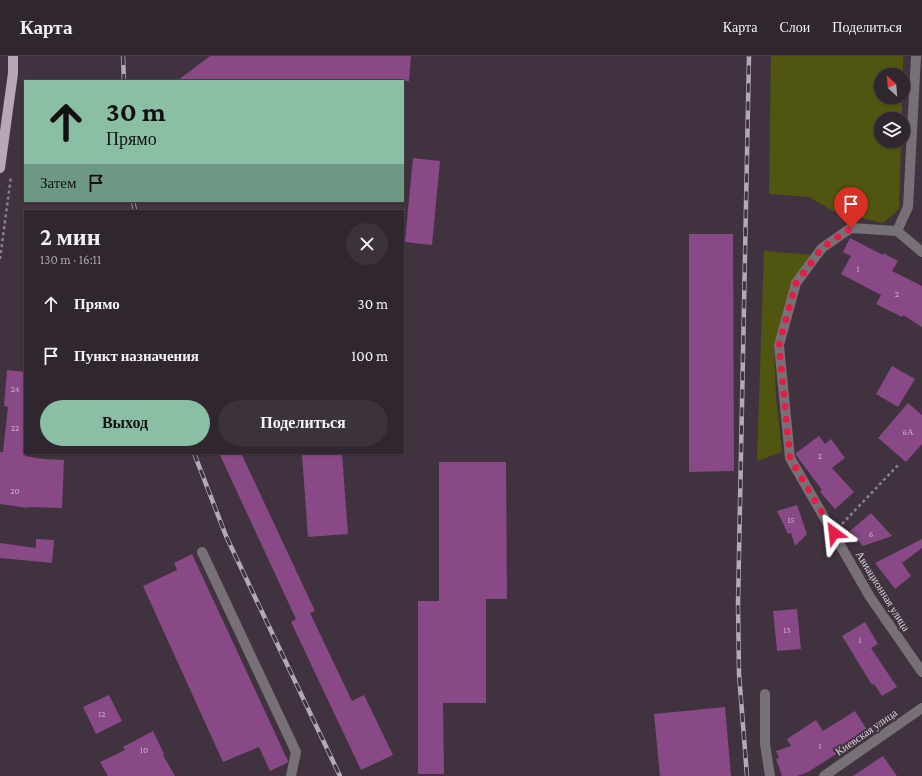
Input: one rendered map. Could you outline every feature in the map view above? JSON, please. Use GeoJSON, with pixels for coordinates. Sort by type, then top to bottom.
{"type":"FeatureCollection","features":[{"type":"Feature","properties":{"kind":"main road"},"geometry":{"type":"LineString","coordinates":[[0,168],[13,73],[13,56]]}},
{"type":"Feature","properties":{"kind":"street"},"geometry":{"type":"LineString","coordinates":[[916,56],[908,207],[896,231],[922,252]]}},
{"type":"Feature","properties":{"kind":"street","name":"Авиационная улица"},"geometry":{"type":"LineString","coordinates":[[896,231],[851,228],[822,248],[796,283],[779,345],[790,458],[870,597],[922,672]]}},
{"type":"Feature","properties":{"kind":"street"},"geometry":{"type":"LineString","coordinates":[[202,552],[296,752],[291,776]]}},
{"type":"Feature","properties":{"kind":"street"},"geometry":{"type":"LineString","coordinates":[[765,694],[765,744],[770,776]]}},
{"type":"Feature","properties":{"kind":"street","name":"Киевская улица"},"geometry":{"type":"LineString","coordinates":[[824,776],[922,708]]}},
{"type":"Feature","properties":{"kind":"path"},"geometry":{"type":"LineString","coordinates":[[834,533],[858,510],[899,464]]}},
{"type":"Feature","properties":{"kind":"green space"},"geometry":{"type":"Polygon","coordinates":[[[771,56],[903,56],[903,68],[874,68],[874,104],[902,104],[902,112],[874,112],[874,148],[901,148],[899,209],[883,223],[833,211],[809,197],[769,194],[771,56]]]}},
{"type":"Feature","properties":{"kind":"green space"},"geometry":{"type":"Polygon","coordinates":[[[764,251],[813,255],[792,280],[774,345],[776,397],[782,452],[757,461],[764,251]]]}},
{"type":"Feature","properties":{"kind":"building"},"geometry":{"type":"Polygon","coordinates":[[[210,56],[411,56],[409,81],[178,80],[210,56]]]}},
{"type":"Feature","properties":{"kind":"building"},"geometry":{"type":"Polygon","coordinates":[[[413,158],[440,161],[432,245],[405,242],[413,158]]]}},
{"type":"Feature","properties":{"kind":"building"},"geometry":{"type":"Polygon","coordinates":[[[689,234],[733,234],[734,471],[689,472],[689,234]]]}},
{"type":"Feature","properties":{"kind":"building"},"geometry":{"type":"Polygon","coordinates":[[[850,238],[898,261],[892,271],[922,286],[922,327],[903,315],[902,317],[876,304],[881,295],[841,274],[851,256],[843,252],[850,238]]]}},
{"type":"Feature","properties":{"kind":"building"},"geometry":{"type":"Polygon","coordinates":[[[892,366],[915,379],[898,407],[876,394],[892,366]]]}},
{"type":"Feature","properties":{"kind":"building"},"geometry":{"type":"Polygon","coordinates":[[[7,370],[24,372],[24,454],[25,456],[43,459],[64,460],[62,508],[28,508],[0,504],[0,452],[3,452],[8,407],[4,406],[7,370]]]}},
{"type":"Feature","properties":{"kind":"building"},"geometry":{"type":"Polygon","coordinates":[[[908,403],[922,415],[922,444],[906,462],[878,438],[908,403]]]}},
{"type":"Feature","properties":{"kind":"building"},"geometry":{"type":"Polygon","coordinates":[[[819,436],[825,444],[831,439],[845,458],[832,468],[854,492],[835,509],[820,492],[822,490],[796,455],[796,453],[819,436]]]}},
{"type":"Feature","properties":{"kind":"building"},"geometry":{"type":"Polygon","coordinates":[[[219,454],[241,454],[315,611],[310,613],[352,701],[364,695],[393,755],[361,770],[291,622],[296,619],[219,454]]]}},
{"type":"Feature","properties":{"kind":"building"},"geometry":{"type":"Polygon","coordinates":[[[342,454],[348,534],[308,537],[302,455],[342,454]]]}},
{"type":"Feature","properties":{"kind":"building"},"geometry":{"type":"Polygon","coordinates":[[[439,462],[506,462],[507,599],[486,599],[486,703],[443,703],[444,774],[418,774],[418,601],[439,601],[439,462]]]}},
{"type":"Feature","properties":{"kind":"building"},"geometry":{"type":"Polygon","coordinates":[[[797,505],[807,534],[795,546],[791,533],[788,534],[777,511],[797,505]]]}},
{"type":"Feature","properties":{"kind":"building"},"geometry":{"type":"Polygon","coordinates":[[[871,513],[892,536],[863,546],[850,531],[871,513]]]}},
{"type":"Feature","properties":{"kind":"building"},"geometry":{"type":"Polygon","coordinates":[[[36,539],[54,540],[52,563],[0,558],[0,543],[36,548],[36,539]]]}},
{"type":"Feature","properties":{"kind":"building"},"geometry":{"type":"Polygon","coordinates":[[[922,539],[922,548],[902,563],[911,576],[895,589],[875,563],[922,539]]]}},
{"type":"Feature","properties":{"kind":"building"},"geometry":{"type":"Polygon","coordinates":[[[192,554],[288,761],[287,763],[270,771],[259,747],[223,762],[143,586],[177,570],[174,563],[192,554]]]}},
{"type":"Feature","properties":{"kind":"building"},"geometry":{"type":"Polygon","coordinates":[[[797,609],[801,649],[777,651],[773,611],[797,609]]]}},
{"type":"Feature","properties":{"kind":"building"},"geometry":{"type":"Polygon","coordinates":[[[865,622],[878,644],[871,648],[897,687],[882,696],[874,684],[872,685],[842,636],[865,622]]]}},
{"type":"Feature","properties":{"kind":"building"},"geometry":{"type":"Polygon","coordinates":[[[109,695],[122,721],[96,734],[83,707],[109,695]]]}},
{"type":"Feature","properties":{"kind":"building"},"geometry":{"type":"Polygon","coordinates":[[[725,707],[731,776],[660,776],[654,714],[725,707]]]}},
{"type":"Feature","properties":{"kind":"building"},"geometry":{"type":"Polygon","coordinates":[[[855,711],[869,733],[808,772],[797,776],[782,776],[776,759],[779,758],[776,751],[791,746],[787,739],[816,720],[823,731],[855,711]]]}},
{"type":"Feature","properties":{"kind":"building"},"geometry":{"type":"Polygon","coordinates":[[[153,731],[164,754],[163,755],[175,776],[108,776],[100,762],[125,750],[123,747],[153,731]]]}},
{"type":"Feature","properties":{"kind":"building"},"geometry":{"type":"Polygon","coordinates":[[[883,756],[897,776],[853,776],[883,756]]]}},
{"type":"Feature","properties":{"kind":"railway"},"geometry":{"type":"LineString","coordinates":[[123,56],[124,80]]}},
{"type":"Feature","properties":{"kind":"railway"},"geometry":{"type":"LineString","coordinates":[[747,776],[739,674],[738,604],[749,56]]}},
{"type":"Feature","properties":{"kind":"railway"},"geometry":{"type":"LineString","coordinates":[[133,202],[135,210]]}},
{"type":"Feature","properties":{"kind":"railway"},"geometry":{"type":"LineString","coordinates":[[194,454],[226,536],[340,776]]}},
{"type":"Feature","properties":{"kind":"route"},"geometry":{"type":"LineString","coordinates":[[834,533],[790,458],[779,345],[796,283],[822,248],[851,228]]}}]}
